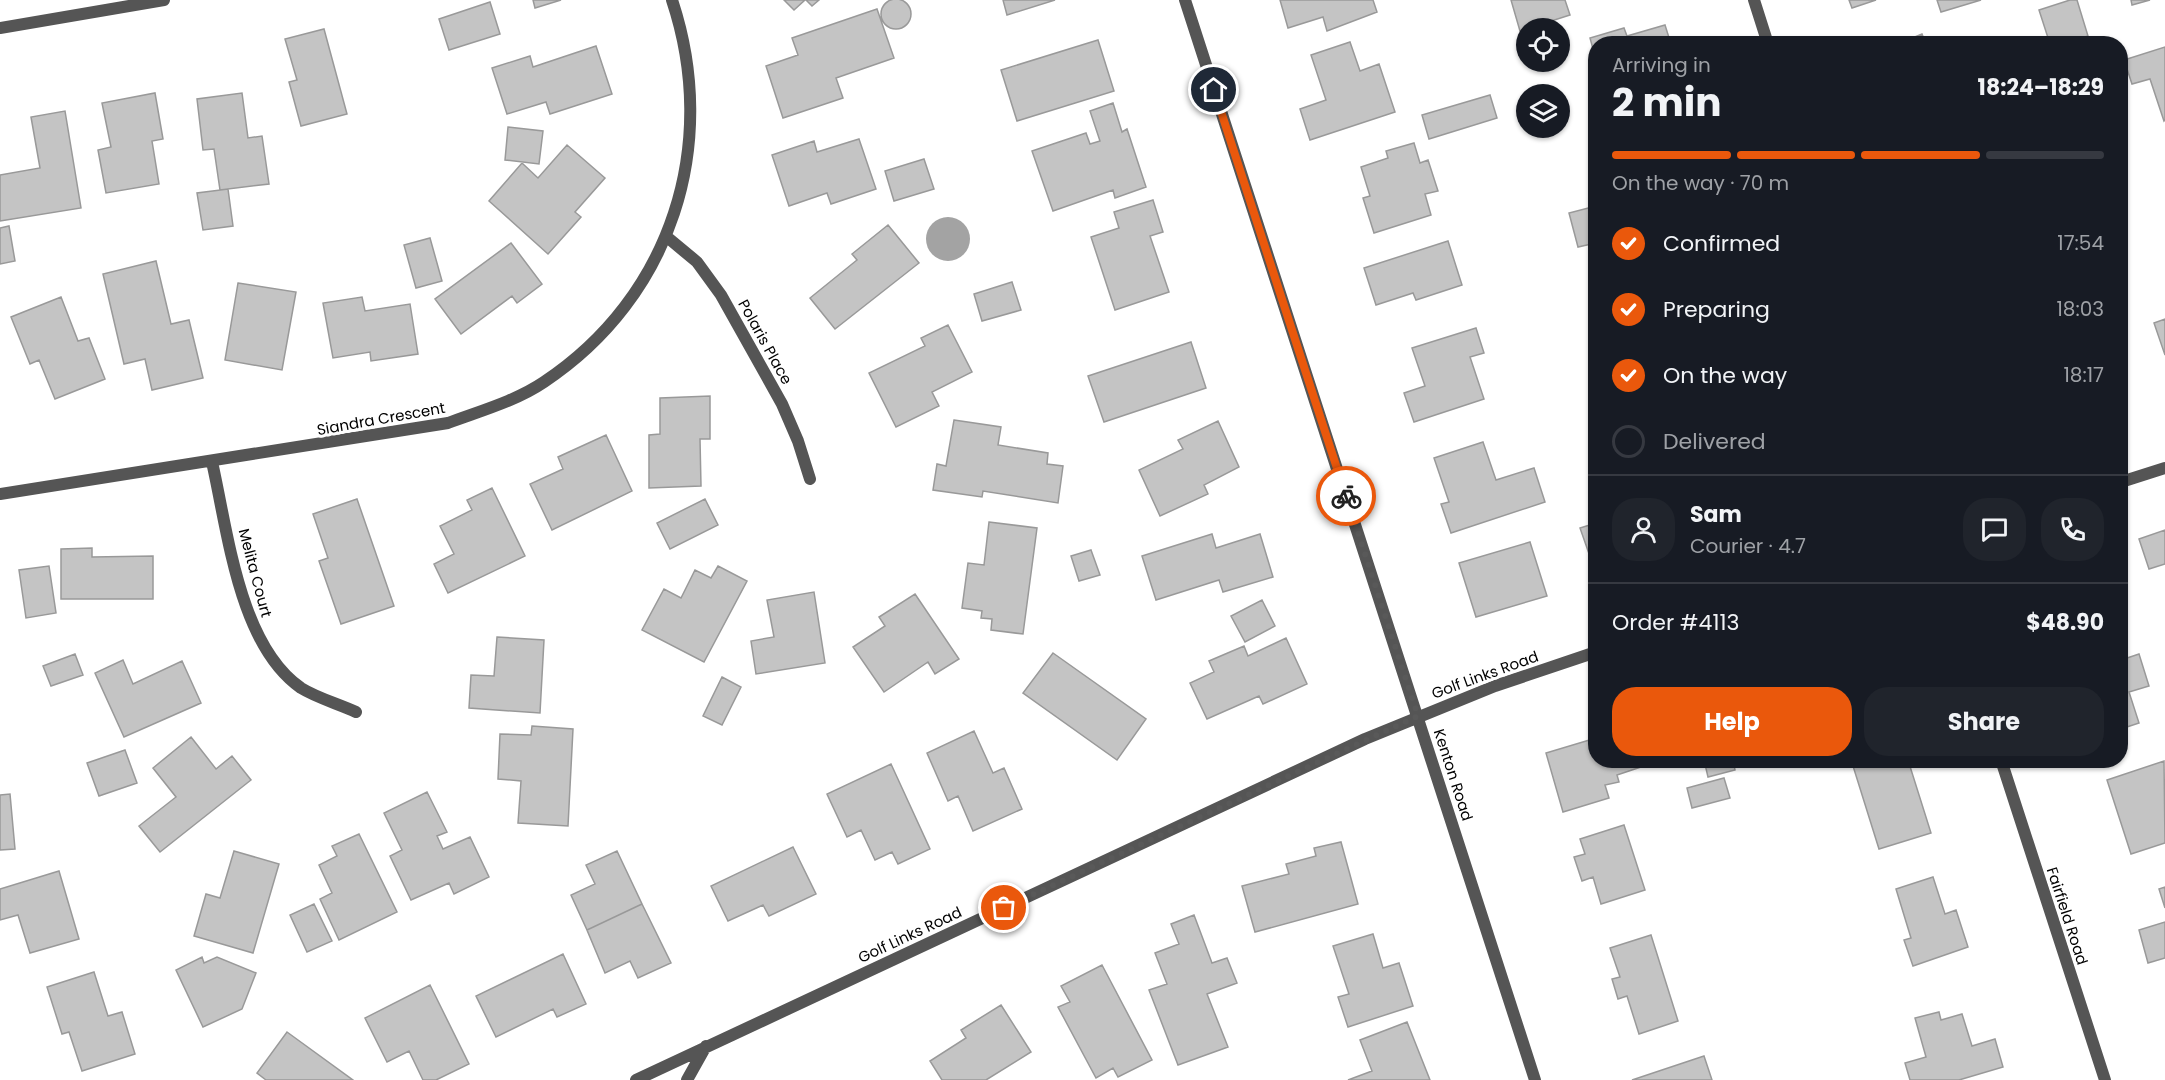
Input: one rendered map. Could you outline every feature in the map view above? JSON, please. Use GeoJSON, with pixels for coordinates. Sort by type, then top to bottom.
{"type":"FeatureCollection","features":[{"type":"Feature","properties":{"kind":"street"},"geometry":{"type":"LineString","coordinates":[[0,28],[164,0]]}},
{"type":"Feature","properties":{"kind":"street","name":"Siandra Crescent"},"geometry":{"type":"LineString","coordinates":[[0,494],[448,423],[543,383],[581,355],[615,320],[642,282],[667,237],[680,201],[691,105],[687,59],[672,0]]}},
{"type":"Feature","properties":{"kind":"street","name":"Kenton Road"},"geometry":{"type":"LineString","coordinates":[[1185,0],[1535,1080]]}},
{"type":"Feature","properties":{"kind":"street"},"geometry":{"type":"LineString","coordinates":[[1754,0],[1765,36]]}},
{"type":"Feature","properties":{"kind":"street","name":"Polaris Place"},"geometry":{"type":"LineString","coordinates":[[667,237],[697,262],[721,295],[782,404],[798,441],[810,479]]}},
{"type":"Feature","properties":{"kind":"street","name":"Melita Court"},"geometry":{"type":"LineString","coordinates":[[212,462],[247,614],[261,644],[280,670],[303,689],[356,712]]}},
{"type":"Feature","properties":{"kind":"street"},"geometry":{"type":"LineString","coordinates":[[2128,480],[2165,468]]}},
{"type":"Feature","properties":{"kind":"street","name":"Golf Links Road"},"geometry":{"type":"LineString","coordinates":[[636,1080],[1418,716],[1495,686],[1588,655]]}},
{"type":"Feature","properties":{"kind":"street","name":"Fairfield Road"},"geometry":{"type":"LineString","coordinates":[[2004,768],[2105,1080]]}},
{"type":"Feature","properties":{"kind":"street"},"geometry":{"type":"LineString","coordinates":[[687,1080],[706,1046]]}},
{"type":"Feature","properties":{"kind":"shaded area"},"geometry":{"type":"Polygon","coordinates":[[[948,217],[963,224],[970,239],[963,254],[948,261],[933,254],[926,239],[933,224],[948,217]]]}},
{"type":"Feature","properties":{"kind":"building"},"geometry":{"type":"Polygon","coordinates":[[[896,-1],[902,0],[910,8],[910,20],[902,28],[896,29],[890,28],[882,20],[881,14],[882,8],[890,0],[896,-1]]]}},
{"type":"Feature","properties":{"kind":"building"},"geometry":{"type":"Polygon","coordinates":[[[533,0],[561,0],[535,8],[533,0]]]}},
{"type":"Feature","properties":{"kind":"building"},"geometry":{"type":"Polygon","coordinates":[[[784,0],[805,0],[794,10],[784,0]]]}},
{"type":"Feature","properties":{"kind":"building"},"geometry":{"type":"Polygon","coordinates":[[[806,0],[819,0],[812,6],[806,0]]]}},
{"type":"Feature","properties":{"kind":"building"},"geometry":{"type":"Polygon","coordinates":[[[1003,0],[1055,0],[1007,15],[1003,0]]]}},
{"type":"Feature","properties":{"kind":"building"},"geometry":{"type":"Polygon","coordinates":[[[1280,0],[1373,0],[1377,12],[1327,31],[1323,17],[1288,28],[1280,0]]]}},
{"type":"Feature","properties":{"kind":"building"},"geometry":{"type":"Polygon","coordinates":[[[1511,0],[1565,0],[1570,15],[1561,18],[1516,18],[1511,0]]]}},
{"type":"Feature","properties":{"kind":"building"},"geometry":{"type":"Polygon","coordinates":[[[1849,0],[1876,0],[1852,8],[1849,0]]]}},
{"type":"Feature","properties":{"kind":"building"},"geometry":{"type":"Polygon","coordinates":[[[1937,0],[1981,0],[1941,12],[1937,0]]]}},
{"type":"Feature","properties":{"kind":"building"},"geometry":{"type":"Polygon","coordinates":[[[2077,0],[2088,36],[2047,36],[2039,10],[2077,0]]]}},
{"type":"Feature","properties":{"kind":"building"},"geometry":{"type":"Polygon","coordinates":[[[2131,0],[2150,0],[2132,5],[2131,0]]]}},
{"type":"Feature","properties":{"kind":"building"},"geometry":{"type":"Polygon","coordinates":[[[490,2],[500,34],[449,50],[439,19],[490,2]]]}},
{"type":"Feature","properties":{"kind":"building"},"geometry":{"type":"Polygon","coordinates":[[[877,9],[894,58],[836,78],[843,98],[783,118],[766,66],[798,55],[792,38],[877,9]]]}},
{"type":"Feature","properties":{"kind":"building"},"geometry":{"type":"Polygon","coordinates":[[[1665,25],[1668,36],[1627,36],[1665,25]]]}},
{"type":"Feature","properties":{"kind":"building"},"geometry":{"type":"Polygon","coordinates":[[[1624,28],[1627,36],[1597,36],[1624,28]]]}},
{"type":"Feature","properties":{"kind":"building"},"geometry":{"type":"Polygon","coordinates":[[[324,29],[347,114],[301,126],[289,82],[297,80],[285,39],[324,29]]]}},
{"type":"Feature","properties":{"kind":"building"},"geometry":{"type":"Polygon","coordinates":[[[1098,40],[1114,91],[1017,121],[1001,70],[1098,40]]]}},
{"type":"Feature","properties":{"kind":"building"},"geometry":{"type":"Polygon","coordinates":[[[1350,42],[1360,71],[1379,64],[1395,112],[1310,140],[1300,109],[1326,100],[1311,55],[1350,42]]]}},
{"type":"Feature","properties":{"kind":"building"},"geometry":{"type":"Polygon","coordinates":[[[596,46],[612,94],[550,114],[546,102],[507,114],[492,68],[530,56],[533,67],[596,46]]]}},
{"type":"Feature","properties":{"kind":"building"},"geometry":{"type":"Polygon","coordinates":[[[2165,47],[2164,121],[2150,79],[2132,84],[2128,72],[2128,59],[2165,47]]]}},
{"type":"Feature","properties":{"kind":"building"},"geometry":{"type":"Polygon","coordinates":[[[155,93],[163,139],[152,141],[159,184],[106,193],[98,150],[111,147],[102,103],[155,93]]]}},
{"type":"Feature","properties":{"kind":"building"},"geometry":{"type":"Polygon","coordinates":[[[242,93],[248,138],[262,136],[269,184],[220,190],[214,149],[203,150],[197,99],[242,93]]]}},
{"type":"Feature","properties":{"kind":"building"},"geometry":{"type":"Polygon","coordinates":[[[1490,95],[1497,118],[1429,139],[1422,115],[1490,95]]]}},
{"type":"Feature","properties":{"kind":"building"},"geometry":{"type":"Polygon","coordinates":[[[1113,103],[1122,132],[1127,129],[1146,187],[1115,198],[1113,190],[1053,211],[1032,151],[1086,133],[1090,144],[1100,141],[1090,111],[1113,103]]]}},
{"type":"Feature","properties":{"kind":"building"},"geometry":{"type":"Polygon","coordinates":[[[65,111],[81,208],[0,221],[0,175],[40,168],[31,117],[65,111]]]}},
{"type":"Feature","properties":{"kind":"building"},"geometry":{"type":"Polygon","coordinates":[[[508,127],[543,131],[539,164],[505,160],[508,127]]]}},
{"type":"Feature","properties":{"kind":"building"},"geometry":{"type":"Polygon","coordinates":[[[859,139],[876,189],[831,204],[827,193],[789,206],[772,155],[814,141],[817,152],[859,139]]]}},
{"type":"Feature","properties":{"kind":"building"},"geometry":{"type":"Polygon","coordinates":[[[1414,143],[1420,163],[1428,160],[1438,191],[1425,194],[1431,215],[1374,233],[1363,198],[1370,196],[1361,167],[1388,158],[1386,151],[1414,143]]]}},
{"type":"Feature","properties":{"kind":"building"},"geometry":{"type":"Polygon","coordinates":[[[567,145],[605,178],[575,212],[581,217],[548,254],[489,201],[522,163],[538,178],[567,145]]]}},
{"type":"Feature","properties":{"kind":"building"},"geometry":{"type":"Polygon","coordinates":[[[924,159],[934,189],[894,201],[885,171],[924,159]]]}},
{"type":"Feature","properties":{"kind":"building"},"geometry":{"type":"Polygon","coordinates":[[[228,189],[233,226],[203,230],[197,193],[228,189]]]}},
{"type":"Feature","properties":{"kind":"building"},"geometry":{"type":"Polygon","coordinates":[[[1153,200],[1163,232],[1150,236],[1169,292],[1115,310],[1091,237],[1119,228],[1114,212],[1153,200]]]}},
{"type":"Feature","properties":{"kind":"building"},"geometry":{"type":"Polygon","coordinates":[[[1588,208],[1588,245],[1578,247],[1569,213],[1588,208]]]}},
{"type":"Feature","properties":{"kind":"building"},"geometry":{"type":"Polygon","coordinates":[[[888,225],[919,263],[835,329],[810,298],[857,260],[852,254],[888,225]]]}},
{"type":"Feature","properties":{"kind":"building"},"geometry":{"type":"Polygon","coordinates":[[[9,226],[15,261],[0,264],[0,228],[9,226]]]}},
{"type":"Feature","properties":{"kind":"building"},"geometry":{"type":"Polygon","coordinates":[[[430,238],[442,281],[416,288],[404,245],[430,238]]]}},
{"type":"Feature","properties":{"kind":"building"},"geometry":{"type":"Polygon","coordinates":[[[1448,241],[1462,285],[1416,300],[1413,293],[1376,305],[1364,268],[1448,241]]]}},
{"type":"Feature","properties":{"kind":"building"},"geometry":{"type":"Polygon","coordinates":[[[511,243],[542,284],[517,303],[512,296],[461,334],[435,299],[511,243]]]}},
{"type":"Feature","properties":{"kind":"building"},"geometry":{"type":"Polygon","coordinates":[[[156,261],[171,324],[189,320],[203,378],[152,390],[145,359],[124,364],[103,274],[156,261]]]}},
{"type":"Feature","properties":{"kind":"building"},"geometry":{"type":"Polygon","coordinates":[[[1012,282],[1021,310],[982,321],[974,294],[1012,282]]]}},
{"type":"Feature","properties":{"kind":"building"},"geometry":{"type":"Polygon","coordinates":[[[238,283],[296,292],[282,370],[225,360],[238,283]]]}},
{"type":"Feature","properties":{"kind":"building"},"geometry":{"type":"Polygon","coordinates":[[[61,297],[78,341],[89,338],[105,379],[55,399],[39,360],[30,364],[11,317],[61,297]]]}},
{"type":"Feature","properties":{"kind":"building"},"geometry":{"type":"Polygon","coordinates":[[[362,297],[365,311],[410,304],[418,354],[371,361],[370,352],[333,358],[323,303],[362,297]]]}},
{"type":"Feature","properties":{"kind":"building"},"geometry":{"type":"Polygon","coordinates":[[[2165,319],[2165,355],[2154,323],[2165,319]]]}},
{"type":"Feature","properties":{"kind":"building"},"geometry":{"type":"Polygon","coordinates":[[[948,325],[972,372],[932,392],[939,406],[896,427],[869,373],[925,346],[921,338],[948,325]]]}},
{"type":"Feature","properties":{"kind":"building"},"geometry":{"type":"Polygon","coordinates":[[[1476,328],[1484,353],[1470,357],[1484,399],[1414,422],[1404,393],[1425,386],[1412,348],[1476,328]]]}},
{"type":"Feature","properties":{"kind":"building"},"geometry":{"type":"Polygon","coordinates":[[[1191,342],[1206,388],[1104,422],[1088,376],[1191,342]]]}},
{"type":"Feature","properties":{"kind":"building"},"geometry":{"type":"Polygon","coordinates":[[[710,396],[710,439],[700,439],[701,486],[649,488],[649,435],[660,434],[660,398],[710,396]]]}},
{"type":"Feature","properties":{"kind":"building"},"geometry":{"type":"Polygon","coordinates":[[[954,420],[1001,427],[998,445],[1048,453],[1047,464],[1063,466],[1058,503],[983,491],[982,497],[933,490],[937,464],[946,466],[954,420]]]}},
{"type":"Feature","properties":{"kind":"building"},"geometry":{"type":"Polygon","coordinates":[[[1218,421],[1239,467],[1204,485],[1208,494],[1160,516],[1139,470],[1183,449],[1178,440],[1218,421]]]}},
{"type":"Feature","properties":{"kind":"building"},"geometry":{"type":"Polygon","coordinates":[[[606,435],[632,491],[552,530],[530,484],[563,469],[558,457],[606,435]]]}},
{"type":"Feature","properties":{"kind":"building"},"geometry":{"type":"Polygon","coordinates":[[[1483,442],[1496,480],[1534,468],[1545,502],[1451,533],[1441,504],[1449,502],[1434,458],[1483,442]]]}},
{"type":"Feature","properties":{"kind":"building"},"geometry":{"type":"Polygon","coordinates":[[[492,488],[525,556],[448,593],[434,564],[454,554],[440,526],[472,510],[467,500],[492,488]]]}},
{"type":"Feature","properties":{"kind":"building"},"geometry":{"type":"Polygon","coordinates":[[[357,499],[394,606],[341,624],[319,561],[328,558],[313,514],[357,499]]]}},
{"type":"Feature","properties":{"kind":"building"},"geometry":{"type":"Polygon","coordinates":[[[705,499],[718,525],[670,549],[657,523],[705,499]]]}},
{"type":"Feature","properties":{"kind":"building"},"geometry":{"type":"Polygon","coordinates":[[[989,522],[1037,528],[1023,634],[991,630],[992,619],[981,618],[982,611],[962,608],[968,563],[984,565],[989,522]]]}},
{"type":"Feature","properties":{"kind":"building"},"geometry":{"type":"Polygon","coordinates":[[[1588,526],[1588,551],[1580,528],[1588,526]]]}},
{"type":"Feature","properties":{"kind":"building"},"geometry":{"type":"Polygon","coordinates":[[[2165,530],[2165,564],[2149,569],[2139,539],[2165,530]]]}},
{"type":"Feature","properties":{"kind":"building"},"geometry":{"type":"Polygon","coordinates":[[[1212,534],[1216,548],[1260,534],[1273,577],[1223,592],[1219,580],[1156,600],[1142,556],[1212,534]]]}},
{"type":"Feature","properties":{"kind":"building"},"geometry":{"type":"Polygon","coordinates":[[[1530,542],[1547,596],[1476,617],[1459,563],[1530,542]]]}},
{"type":"Feature","properties":{"kind":"building"},"geometry":{"type":"Polygon","coordinates":[[[92,548],[92,557],[153,556],[153,599],[61,599],[61,549],[92,548]]]}},
{"type":"Feature","properties":{"kind":"building"},"geometry":{"type":"Polygon","coordinates":[[[1091,550],[1100,575],[1079,581],[1071,556],[1091,550]]]}},
{"type":"Feature","properties":{"kind":"building"},"geometry":{"type":"Polygon","coordinates":[[[49,566],[56,613],[26,618],[19,570],[49,566]]]}},
{"type":"Feature","properties":{"kind":"building"},"geometry":{"type":"Polygon","coordinates":[[[718,566],[747,581],[704,662],[642,630],[664,589],[681,598],[695,570],[711,578],[718,566]]]}},
{"type":"Feature","properties":{"kind":"building"},"geometry":{"type":"Polygon","coordinates":[[[814,592],[825,663],[756,674],[751,641],[774,637],[767,600],[814,592]]]}},
{"type":"Feature","properties":{"kind":"building"},"geometry":{"type":"Polygon","coordinates":[[[915,594],[959,659],[935,674],[928,662],[884,692],[853,647],[885,626],[879,617],[915,594]]]}},
{"type":"Feature","properties":{"kind":"building"},"geometry":{"type":"Polygon","coordinates":[[[1262,600],[1275,626],[1245,642],[1231,616],[1262,600]]]}},
{"type":"Feature","properties":{"kind":"building"},"geometry":{"type":"Polygon","coordinates":[[[497,637],[544,640],[540,713],[469,708],[471,675],[494,676],[497,637]]]}},
{"type":"Feature","properties":{"kind":"building"},"geometry":{"type":"Polygon","coordinates":[[[1286,638],[1307,684],[1263,704],[1259,696],[1207,719],[1190,683],[1214,672],[1209,661],[1244,646],[1248,656],[1286,638]]]}},
{"type":"Feature","properties":{"kind":"building"},"geometry":{"type":"Polygon","coordinates":[[[1053,653],[1146,719],[1117,760],[1023,693],[1053,653]]]}},
{"type":"Feature","properties":{"kind":"building"},"geometry":{"type":"Polygon","coordinates":[[[75,654],[83,675],[51,686],[43,666],[75,654]]]}},
{"type":"Feature","properties":{"kind":"building"},"geometry":{"type":"Polygon","coordinates":[[[2139,654],[2149,686],[2129,692],[2139,723],[2128,727],[2128,658],[2139,654]]]}},
{"type":"Feature","properties":{"kind":"building"},"geometry":{"type":"Polygon","coordinates":[[[123,660],[133,684],[182,661],[201,703],[124,737],[95,673],[123,660]]]}},
{"type":"Feature","properties":{"kind":"building"},"geometry":{"type":"Polygon","coordinates":[[[722,677],[741,687],[722,725],[703,716],[722,677]]]}},
{"type":"Feature","properties":{"kind":"building"},"geometry":{"type":"Polygon","coordinates":[[[532,726],[573,729],[568,826],[518,823],[521,781],[498,779],[500,734],[531,735],[532,726]]]}},
{"type":"Feature","properties":{"kind":"building"},"geometry":{"type":"Polygon","coordinates":[[[974,731],[993,773],[1004,768],[1022,809],[973,831],[958,796],[948,801],[927,753],[974,731]]]}},
{"type":"Feature","properties":{"kind":"building"},"geometry":{"type":"Polygon","coordinates":[[[191,737],[216,769],[232,756],[251,780],[160,852],[139,826],[176,797],[153,768],[191,737]]]}},
{"type":"Feature","properties":{"kind":"building"},"geometry":{"type":"Polygon","coordinates":[[[1588,740],[1588,768],[1638,768],[1617,775],[1619,782],[1605,785],[1609,798],[1563,812],[1546,753],[1588,740]]]}},
{"type":"Feature","properties":{"kind":"building"},"geometry":{"type":"Polygon","coordinates":[[[125,750],[137,783],[99,796],[87,763],[125,750]]]}},
{"type":"Feature","properties":{"kind":"building"},"geometry":{"type":"Polygon","coordinates":[[[2164,761],[2165,843],[2131,854],[2107,780],[2164,761]]]}},
{"type":"Feature","properties":{"kind":"building"},"geometry":{"type":"Polygon","coordinates":[[[891,764],[930,849],[898,864],[892,852],[875,860],[861,830],[847,837],[827,794],[891,764]]]}},
{"type":"Feature","properties":{"kind":"building"},"geometry":{"type":"Polygon","coordinates":[[[1706,768],[1735,768],[1735,770],[1708,777],[1706,768]]]}},
{"type":"Feature","properties":{"kind":"building"},"geometry":{"type":"Polygon","coordinates":[[[1854,768],[1911,768],[1931,833],[1879,849],[1854,768]]]}},
{"type":"Feature","properties":{"kind":"building"},"geometry":{"type":"Polygon","coordinates":[[[1724,778],[1730,798],[1692,808],[1687,788],[1724,778]]]}},
{"type":"Feature","properties":{"kind":"building"},"geometry":{"type":"Polygon","coordinates":[[[427,792],[447,832],[437,836],[443,849],[470,837],[489,877],[454,894],[449,883],[411,900],[390,856],[402,850],[384,813],[427,792]]]}},
{"type":"Feature","properties":{"kind":"building"},"geometry":{"type":"Polygon","coordinates":[[[10,794],[15,849],[0,850],[0,795],[10,794]]]}},
{"type":"Feature","properties":{"kind":"building"},"geometry":{"type":"Polygon","coordinates":[[[1624,825],[1645,890],[1601,904],[1593,877],[1582,881],[1574,857],[1585,854],[1580,839],[1624,825]]]}},
{"type":"Feature","properties":{"kind":"building"},"geometry":{"type":"Polygon","coordinates":[[[359,834],[397,912],[339,940],[320,899],[332,893],[319,865],[337,856],[332,846],[359,834]]]}},
{"type":"Feature","properties":{"kind":"building"},"geometry":{"type":"Polygon","coordinates":[[[1341,842],[1358,904],[1255,932],[1242,886],[1289,874],[1286,864],[1316,856],[1314,848],[1341,842]]]}},
{"type":"Feature","properties":{"kind":"building"},"geometry":{"type":"Polygon","coordinates":[[[793,847],[816,894],[769,916],[763,905],[728,921],[711,886],[793,847]]]}},
{"type":"Feature","properties":{"kind":"building"},"geometry":{"type":"Polygon","coordinates":[[[234,851],[279,864],[253,953],[194,936],[206,894],[220,898],[234,851]]]}},
{"type":"Feature","properties":{"kind":"building"},"geometry":{"type":"Polygon","coordinates":[[[617,851],[642,904],[587,930],[571,895],[595,884],[586,865],[617,851]]]}},
{"type":"Feature","properties":{"kind":"building"},"geometry":{"type":"Polygon","coordinates":[[[59,871],[79,939],[30,953],[18,915],[0,920],[0,889],[59,871]]]}},
{"type":"Feature","properties":{"kind":"building"},"geometry":{"type":"Polygon","coordinates":[[[1933,877],[1945,914],[1956,910],[1968,947],[1913,966],[1904,940],[1911,938],[1896,889],[1933,877]]]}},
{"type":"Feature","properties":{"kind":"building"},"geometry":{"type":"Polygon","coordinates":[[[2165,887],[2165,908],[2159,889],[2165,887]]]}},
{"type":"Feature","properties":{"kind":"building"},"geometry":{"type":"Polygon","coordinates":[[[314,904],[332,941],[307,952],[290,915],[314,904]]]}},
{"type":"Feature","properties":{"kind":"building"},"geometry":{"type":"Polygon","coordinates":[[[642,904],[671,963],[638,978],[630,961],[605,973],[587,930],[642,904]]]}},
{"type":"Feature","properties":{"kind":"building"},"geometry":{"type":"Polygon","coordinates":[[[1194,915],[1212,963],[1227,958],[1237,983],[1207,994],[1228,1047],[1178,1065],[1149,990],[1167,984],[1155,953],[1179,944],[1171,924],[1194,915]]]}},
{"type":"Feature","properties":{"kind":"building"},"geometry":{"type":"Polygon","coordinates":[[[2165,922],[2165,958],[2148,963],[2139,930],[2165,922]]]}},
{"type":"Feature","properties":{"kind":"building"},"geometry":{"type":"Polygon","coordinates":[[[1373,934],[1383,968],[1399,963],[1413,1006],[1348,1027],[1338,997],[1349,994],[1333,946],[1373,934]]]}},
{"type":"Feature","properties":{"kind":"building"},"geometry":{"type":"Polygon","coordinates":[[[1651,935],[1678,1021],[1639,1034],[1627,996],[1618,999],[1612,979],[1620,977],[1610,948],[1651,935]]]}},
{"type":"Feature","properties":{"kind":"building"},"geometry":{"type":"Polygon","coordinates":[[[563,954],[586,1004],[557,1017],[553,1009],[496,1037],[476,996],[563,954]]]}},
{"type":"Feature","properties":{"kind":"building"},"geometry":{"type":"Polygon","coordinates":[[[202,957],[204,963],[217,957],[256,973],[242,1009],[203,1027],[176,970],[202,957]]]}},
{"type":"Feature","properties":{"kind":"building"},"geometry":{"type":"Polygon","coordinates":[[[1102,965],[1152,1060],[1118,1077],[1113,1068],[1096,1078],[1058,1007],[1070,1002],[1061,986],[1102,965]]]}},
{"type":"Feature","properties":{"kind":"building"},"geometry":{"type":"Polygon","coordinates":[[[94,972],[108,1016],[122,1012],[135,1054],[82,1071],[69,1032],[62,1034],[47,987],[94,972]]]}},
{"type":"Feature","properties":{"kind":"building"},"geometry":{"type":"Polygon","coordinates":[[[430,985],[469,1064],[436,1080],[423,1080],[409,1051],[387,1062],[365,1018],[430,985]]]}},
{"type":"Feature","properties":{"kind":"building"},"geometry":{"type":"Polygon","coordinates":[[[1001,1005],[1031,1052],[986,1080],[942,1080],[930,1061],[966,1038],[961,1030],[1001,1005]]]}},
{"type":"Feature","properties":{"kind":"building"},"geometry":{"type":"Polygon","coordinates":[[[1939,1012],[1941,1020],[1962,1014],[1972,1046],[1995,1039],[2003,1067],[1959,1080],[1910,1080],[1905,1063],[1926,1057],[1915,1018],[1939,1012]]]}},
{"type":"Feature","properties":{"kind":"building"},"geometry":{"type":"Polygon","coordinates":[[[1407,1022],[1430,1080],[1348,1080],[1372,1071],[1360,1040],[1407,1022]]]}},
{"type":"Feature","properties":{"kind":"building"},"geometry":{"type":"Polygon","coordinates":[[[287,1032],[353,1080],[266,1080],[257,1073],[287,1032]]]}},
{"type":"Feature","properties":{"kind":"building"},"geometry":{"type":"Polygon","coordinates":[[[1704,1056],[1712,1080],[1632,1080],[1704,1056]]]}},
{"type":"Feature","properties":{"kind":"way so far"},"geometry":{"type":"LineString","coordinates":[[1004,908],[1418,716],[1346,496]]}},
{"type":"Feature","properties":{"kind":"route"},"geometry":{"type":"LineString","coordinates":[[1214,90],[1346,496]]}}]}
